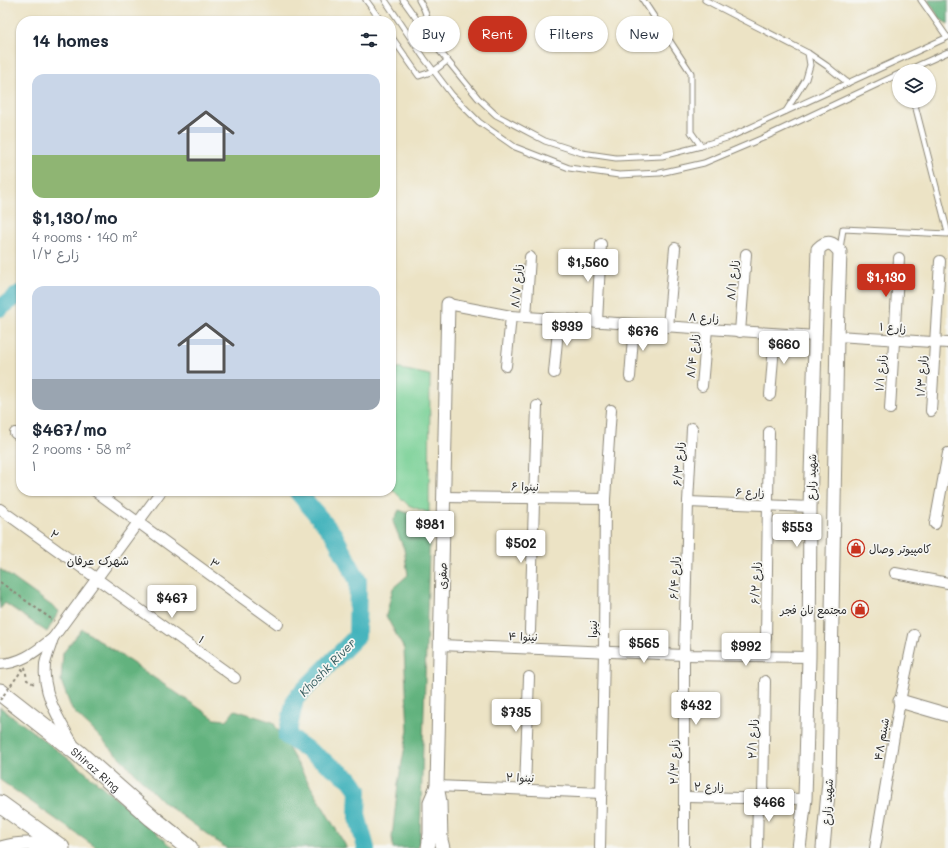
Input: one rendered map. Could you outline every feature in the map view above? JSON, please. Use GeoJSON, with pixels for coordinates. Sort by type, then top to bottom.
{"type":"FeatureCollection","features":[{"type":"Feature","properties":{"kind":"highway","name":"Shiraz Ring"},"geometry":{"type":"LineString","coordinates":[[0,692],[78,753],[152,818],[189,848]]}},
{"type":"Feature","properties":{"kind":"highway"},"geometry":{"type":"LineString","coordinates":[[0,804],[59,847]]}},
{"type":"Feature","properties":{"kind":"street","name":"شهید زارع"},"geometry":{"type":"LineString","coordinates":[[799,848],[805,799],[809,657],[810,507],[818,249],[822,245],[829,243],[835,245],[840,252],[837,336],[829,781],[823,848]]}},
{"type":"Feature","properties":{"kind":"street"},"geometry":{"type":"LineString","coordinates":[[598,322],[601,244]]}},
{"type":"Feature","properties":{"kind":"street"},"geometry":{"type":"LineString","coordinates":[[668,327],[675,248]]}},
{"type":"Feature","properties":{"kind":"street","name":"۸/۱ زارع"},"geometry":{"type":"LineString","coordinates":[[740,332],[746,254]]}},
{"type":"Feature","properties":{"kind":"street","name":"۸/۷ زارع"},"geometry":{"type":"LineString","coordinates":[[526,317],[530,256]]}},
{"type":"Feature","properties":{"kind":"street","name":"۱/۱ زارع"},"geometry":{"type":"LineString","coordinates":[[890,409],[899,258]]}},
{"type":"Feature","properties":{"kind":"street","name":"۱/۳ زارع"},"geometry":{"type":"LineString","coordinates":[[931,411],[940,261]]}},
{"type":"Feature","properties":{"kind":"street","name":"۸ زارع"},"geometry":{"type":"LineString","coordinates":[[448,304],[511,316],[816,336]]}},
{"type":"Feature","properties":{"kind":"street","name":"صفری"},"geometry":{"type":"LineString","coordinates":[[443,848],[440,802],[437,786],[448,304]]}},
{"type":"Feature","properties":{"kind":"street"},"geometry":{"type":"LineString","coordinates":[[506,366],[511,316]]}},
{"type":"Feature","properties":{"kind":"street"},"geometry":{"type":"LineString","coordinates":[[554,373],[559,319]]}},
{"type":"Feature","properties":{"kind":"street"},"geometry":{"type":"LineString","coordinates":[[630,377],[634,324]]}},
{"type":"Feature","properties":{"kind":"street","name":"۸/۴ زارع"},"geometry":{"type":"LineString","coordinates":[[702,386],[707,329]]}},
{"type":"Feature","properties":{"kind":"street"},"geometry":{"type":"LineString","coordinates":[[770,395],[775,334]]}},
{"type":"Feature","properties":{"kind":"street","name":"۱ زارع"},"geometry":{"type":"LineString","coordinates":[[837,336],[948,343]]}},
{"type":"Feature","properties":{"kind":"street"},"geometry":{"type":"LineString","coordinates":[[530,631],[537,406]]}},
{"type":"Feature","properties":{"kind":"street","name":"نینوا"},"geometry":{"type":"LineString","coordinates":[[600,848],[602,793],[605,499],[611,410]]}},
{"type":"Feature","properties":{"kind":"street","name":"۶/۳ زارع"},"geometry":{"type":"LineString","coordinates":[[688,502],[692,428]]}},
{"type":"Feature","properties":{"kind":"street","name":"۶/۲ زارع"},"geometry":{"type":"LineString","coordinates":[[766,638],[769,432]]}},
{"type":"Feature","properties":{"kind":"street"},"geometry":{"type":"LineString","coordinates":[[935,524],[946,478],[948,454]]}},
{"type":"Feature","properties":{"kind":"street","name":"۳"},"geometry":{"type":"LineString","coordinates":[[102,496],[278,624]]}},
{"type":"Feature","properties":{"kind":"street"},"geometry":{"type":"LineString","coordinates":[[78,753],[53,708],[46,688],[46,663],[54,638],[157,496]]}},
{"type":"Feature","properties":{"kind":"street","name":"۶ نینوا"},"geometry":{"type":"LineString","coordinates":[[444,496],[605,499]]}},
{"type":"Feature","properties":{"kind":"street","name":"۶ زارع"},"geometry":{"type":"LineString","coordinates":[[688,502],[810,507]]}},
{"type":"Feature","properties":{"kind":"street","name":"۶/۴ زارع"},"geometry":{"type":"LineString","coordinates":[[684,655],[688,502]]}},
{"type":"Feature","properties":{"kind":"street","name":"۲"},"geometry":{"type":"LineString","coordinates":[[0,509],[97,578]]}},
{"type":"Feature","properties":{"kind":"street"},"geometry":{"type":"LineString","coordinates":[[895,573],[948,583]]}},
{"type":"Feature","properties":{"kind":"street","name":"۱"},"geometry":{"type":"LineString","coordinates":[[97,578],[235,678]]}},
{"type":"Feature","properties":{"kind":"street","name":"۴۸ شبنم"},"geometry":{"type":"LineString","coordinates":[[875,848],[900,701],[914,635]]}},
{"type":"Feature","properties":{"kind":"street"},"geometry":{"type":"LineString","coordinates":[[0,664],[12,663],[30,656],[54,638]]}},
{"type":"Feature","properties":{"kind":"street","name":"۴ نینوا"},"geometry":{"type":"LineString","coordinates":[[440,645],[684,655],[809,657]]}},
{"type":"Feature","properties":{"kind":"street","name":"۲/۳ زارع"},"geometry":{"type":"LineString","coordinates":[[684,655],[684,848]]}},
{"type":"Feature","properties":{"kind":"street"},"geometry":{"type":"LineString","coordinates":[[525,789],[530,677]]}},
{"type":"Feature","properties":{"kind":"street","name":"۲/۱ زارع"},"geometry":{"type":"LineString","coordinates":[[757,848],[761,798],[765,681]]}},
{"type":"Feature","properties":{"kind":"street"},"geometry":{"type":"LineString","coordinates":[[900,701],[948,715]]}},
{"type":"Feature","properties":{"kind":"street"},"geometry":{"type":"LineString","coordinates":[[428,848],[430,834],[430,802],[437,786]]}},
{"type":"Feature","properties":{"kind":"street","name":"۲ نینوا"},"geometry":{"type":"LineString","coordinates":[[437,786],[602,793]]}},
{"type":"Feature","properties":{"kind":"street","name":"۲ زارع"},"geometry":{"type":"LineString","coordinates":[[685,797],[805,799]]}},
{"type":"Feature","properties":{"kind":"street"},"geometry":{"type":"LineString","coordinates":[[1,848],[16,844],[29,843],[59,847]]}},
{"type":"Feature","properties":{"kind":"lane"},"geometry":{"type":"LineString","coordinates":[[366,0],[377,16]]}},
{"type":"Feature","properties":{"kind":"lane"},"geometry":{"type":"LineString","coordinates":[[385,0],[396,16]]}},
{"type":"Feature","properties":{"kind":"lane"},"geometry":{"type":"LineString","coordinates":[[403,0],[414,16]]}},
{"type":"Feature","properties":{"kind":"lane"},"geometry":{"type":"LineString","coordinates":[[419,0],[426,16]]}},
{"type":"Feature","properties":{"kind":"lane"},"geometry":{"type":"LineString","coordinates":[[643,0],[691,73],[691,132],[700,146]]}},
{"type":"Feature","properties":{"kind":"lane"},"geometry":{"type":"LineString","coordinates":[[705,0],[808,53],[848,83]]}},
{"type":"Feature","properties":{"kind":"lane"},"geometry":{"type":"LineString","coordinates":[[440,52],[478,98],[496,115],[545,141],[582,153],[616,158],[662,156],[730,137],[947,37],[921,0]]}},
{"type":"Feature","properties":{"kind":"lane"},"geometry":{"type":"LineString","coordinates":[[396,16],[424,58],[452,94],[479,122],[515,146],[569,168],[619,175],[660,173],[704,163],[762,138],[892,77]]}},
{"type":"Feature","properties":{"kind":"lane"},"geometry":{"type":"LineString","coordinates":[[396,43],[419,76],[434,71],[447,61]]}},
{"type":"Feature","properties":{"kind":"lane"},"geometry":{"type":"LineString","coordinates":[[921,64],[948,52]]}},
{"type":"Feature","properties":{"kind":"lane"},"geometry":{"type":"LineString","coordinates":[[785,112],[806,79],[810,65],[808,53]]}},
{"type":"Feature","properties":{"kind":"lane"},"geometry":{"type":"LineString","coordinates":[[840,252],[843,229],[948,234],[916,108]]}},
{"type":"Feature","properties":{"kind":"path"},"geometry":{"type":"LineString","coordinates":[[0,582],[62,626]]}},
{"type":"Feature","properties":{"kind":"path"},"geometry":{"type":"LineString","coordinates":[[0,700],[25,666],[27,680]]}},
{"type":"Feature","properties":{"kind":"green space"},"geometry":{"type":"Polygon","coordinates":[[[928,0],[948,0],[948,24],[940,19],[928,0]]]}},
{"type":"Feature","properties":{"kind":"green space"},"geometry":{"type":"Polygon","coordinates":[[[396,368],[430,375],[429,513],[408,505],[396,493],[396,368]]]}},
{"type":"Feature","properties":{"kind":"green space"},"geometry":{"type":"Polygon","coordinates":[[[399,510],[430,521],[420,838],[418,848],[393,848],[392,837],[398,784],[408,730],[404,649],[386,616],[393,588],[408,575],[404,549],[393,522],[399,510]]]}},
{"type":"Feature","properties":{"kind":"green space"},"geometry":{"type":"Polygon","coordinates":[[[0,569],[59,611],[47,632],[5,603],[0,609],[0,569]]]}},
{"type":"Feature","properties":{"kind":"green space"},"geometry":{"type":"Polygon","coordinates":[[[82,629],[215,719],[227,720],[235,710],[273,722],[347,848],[226,848],[163,802],[72,710],[61,681],[63,653],[82,629]]]}},
{"type":"Feature","properties":{"kind":"green space"},"geometry":{"type":"Polygon","coordinates":[[[0,707],[78,766],[174,848],[97,848],[0,780],[0,707]]]}},
{"type":"Feature","properties":{"kind":"waterway","name":"Khoshk River"},"geometry":{"type":"LineString","coordinates":[[0,308],[16,297]]}},
{"type":"Feature","properties":{"kind":"waterway","name":"Khoshk River"},"geometry":{"type":"LineString","coordinates":[[301,496],[334,535],[358,581],[357,636],[295,699],[287,736],[350,779],[358,790],[357,815],[366,848]]}},
{"type":"Feature","properties":{"kind":"place","name":"کامپیوتر وصال"},"geometry":{"type":"Point","coordinates":[856,548]}},
{"type":"Feature","properties":{"kind":"place","name":"مجتمع نان فجر"},"geometry":{"type":"Point","coordinates":[860,609]}},
{"type":"Feature","properties":{"kind":"district","name":"شهرک عرفان"},"geometry":{"type":"Point","coordinates":[98,560]}}]}
